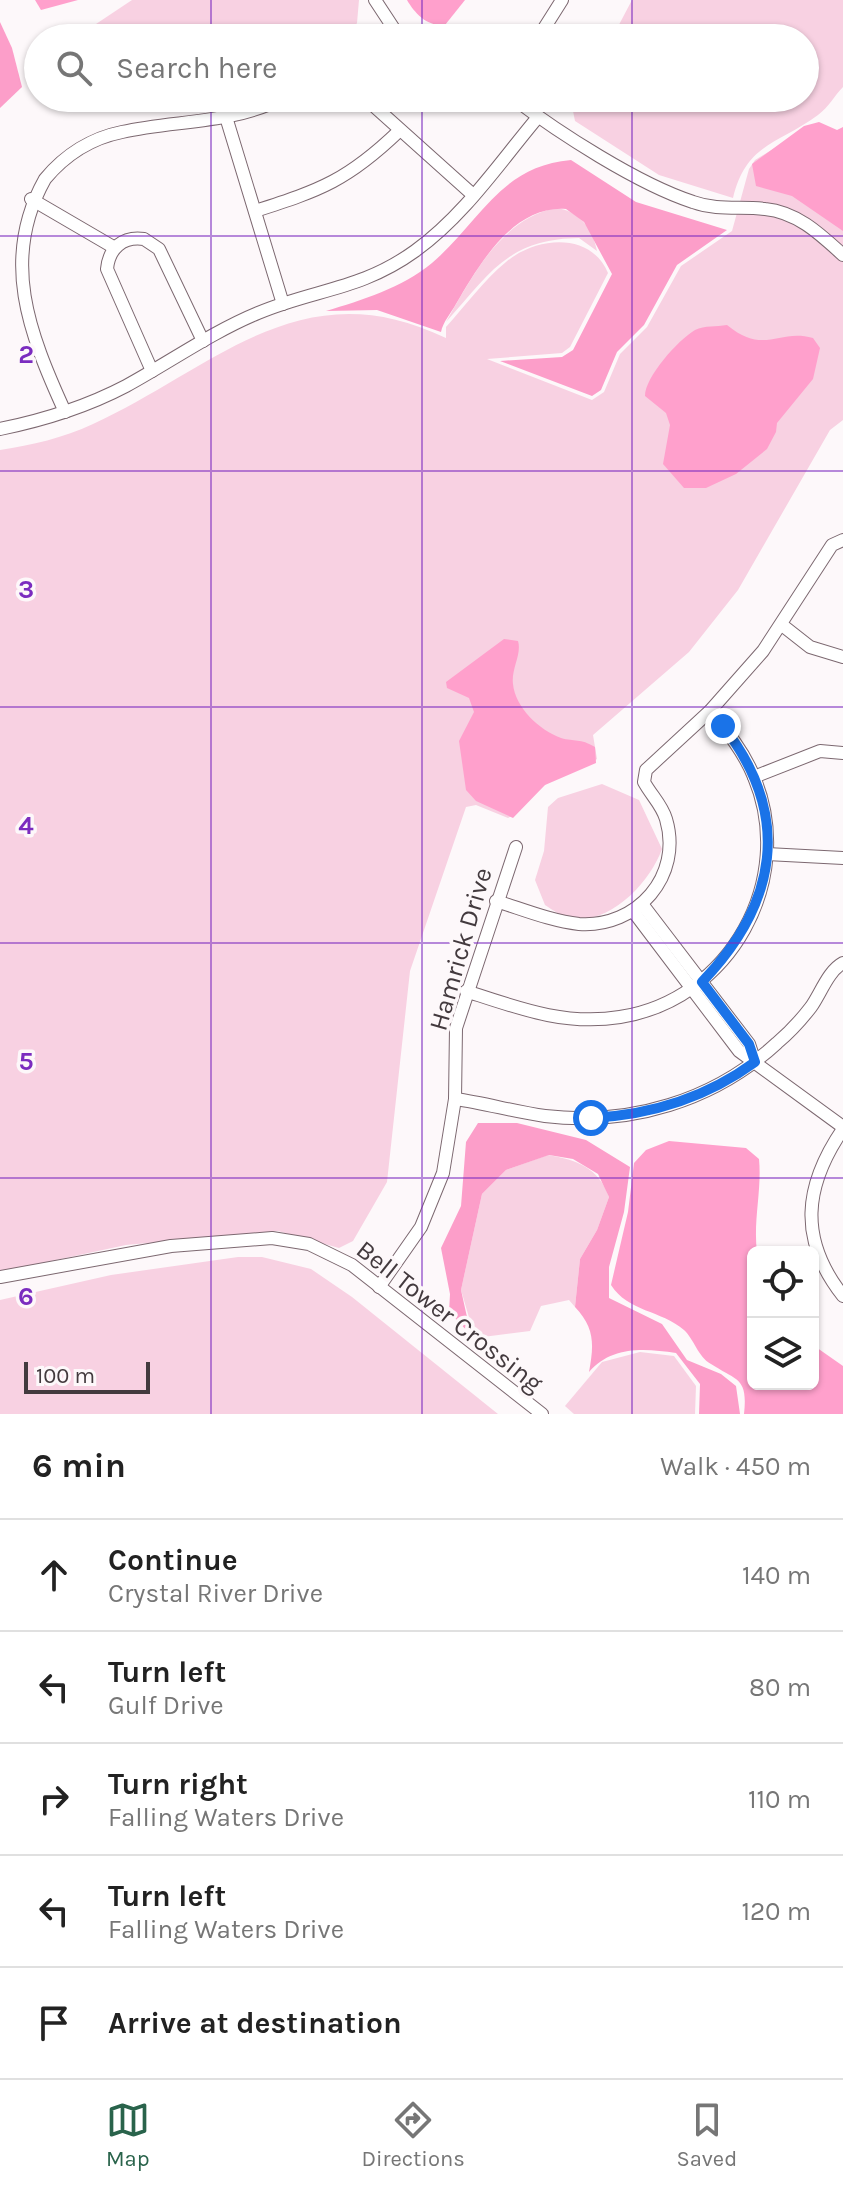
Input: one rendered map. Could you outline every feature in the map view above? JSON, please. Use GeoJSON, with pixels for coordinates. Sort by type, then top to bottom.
{"type":"FeatureCollection","features":[{"type":"Feature","properties":{"kind":"street"},"geometry":{"type":"LineString","coordinates":[[375,0],[391,24]]}},
{"type":"Feature","properties":{"kind":"street"},"geometry":{"type":"LineString","coordinates":[[547,24],[562,0]]}},
{"type":"Feature","properties":{"kind":"street"},"geometry":{"type":"LineString","coordinates":[[65,412],[21,313],[13,283],[15,241],[31,199],[64,160],[103,137],[249,112]]}},
{"type":"Feature","properties":{"kind":"street"},"geometry":{"type":"LineString","coordinates":[[379,112],[472,194]]}},
{"type":"Feature","properties":{"kind":"street"},"geometry":{"type":"LineString","coordinates":[[531,112],[682,198],[727,210],[765,209],[786,213],[805,223],[843,255]]}},
{"type":"Feature","properties":{"kind":"street"},"geometry":{"type":"LineString","coordinates":[[226,117],[283,304]]}},
{"type":"Feature","properties":{"kind":"street"},"geometry":{"type":"LineString","coordinates":[[0,429],[65,412],[283,304],[335,291],[399,262],[447,224],[538,117]]}},
{"type":"Feature","properties":{"kind":"street"},"geometry":{"type":"LineString","coordinates":[[255,211],[315,192],[343,179],[399,131]]}},
{"type":"Feature","properties":{"kind":"street"},"geometry":{"type":"LineString","coordinates":[[31,199],[115,248]]}},
{"type":"Feature","properties":{"kind":"street"},"geometry":{"type":"LineString","coordinates":[[152,371],[109,278],[108,260],[115,248],[135,238],[156,246],[203,341]]}},
{"type":"Feature","properties":{"kind":"street"},"geometry":{"type":"LineString","coordinates":[[496,901],[578,923],[605,922],[638,908],[662,878],[670,843],[666,818],[647,787],[644,773],[710,711],[782,625],[832,545],[843,540]]}},
{"type":"Feature","properties":{"kind":"street"},"geometry":{"type":"LineString","coordinates":[[782,625],[810,647],[843,657]]}},
{"type":"Feature","properties":{"kind":"street"},"geometry":{"type":"LineString","coordinates":[[466,991],[541,1016],[579,1020],[637,1014],[698,986],[732,950],[750,920],[762,886],[767,854],[765,819],[754,777],[732,738],[710,711]]}},
{"type":"Feature","properties":{"kind":"street"},"geometry":{"type":"LineString","coordinates":[[754,777],[813,753],[843,753]]}},
{"type":"Feature","properties":{"kind":"street","name":"Hamrick Drive"},"geometry":{"type":"LineString","coordinates":[[379,1287],[414,1240],[436,1195],[449,1150],[455,1099],[454,1042],[466,991],[516,847]]}},
{"type":"Feature","properties":{"kind":"street"},"geometry":{"type":"LineString","coordinates":[[767,854],[843,858]]}},
{"type":"Feature","properties":{"kind":"street"},"geometry":{"type":"LineString","coordinates":[[638,908],[698,986],[739,1051],[843,1128],[818,1172],[811,1221],[818,1254],[843,1296]]}},
{"type":"Feature","properties":{"kind":"street"},"geometry":{"type":"LineString","coordinates":[[455,1099],[555,1117],[614,1117],[686,1100],[719,1086],[755,1062],[799,1021],[834,970],[843,963]]}},
{"type":"Feature","properties":{"kind":"street","name":"Bell Tower Crossing"},"geometry":{"type":"LineString","coordinates":[[0,1277],[128,1252],[272,1238],[327,1251],[379,1287],[542,1414]]}},
{"type":"Feature","properties":{"kind":"shaded area"},"geometry":{"type":"Polygon","coordinates":[[[35,0],[78,0],[41,10],[35,0]]]}},
{"type":"Feature","properties":{"kind":"shaded area"},"geometry":{"type":"Polygon","coordinates":[[[132,0],[359,0],[356,24],[96,24],[132,0]]]}},
{"type":"Feature","properties":{"kind":"shaded area"},"geometry":{"type":"Polygon","coordinates":[[[407,0],[465,0],[446,24],[433,24],[414,10],[407,0]]]}},
{"type":"Feature","properties":{"kind":"shaded area"},"geometry":{"type":"Polygon","coordinates":[[[632,0],[843,0],[843,87],[818,115],[755,155],[746,166],[733,198],[659,175],[575,121],[573,112],[819,112],[819,24],[619,24],[632,0]]]}},
{"type":"Feature","properties":{"kind":"shaded area"},"geometry":{"type":"Polygon","coordinates":[[[0,22],[12,48],[22,87],[0,108],[0,22]]]}},
{"type":"Feature","properties":{"kind":"shaded area"},"geometry":{"type":"Polygon","coordinates":[[[819,122],[837,130],[843,127],[843,231],[792,196],[756,186],[752,164],[804,126],[819,122]]]}},
{"type":"Feature","properties":{"kind":"shaded area"},"geometry":{"type":"Polygon","coordinates":[[[800,133],[843,134],[843,420],[830,430],[738,590],[689,652],[593,735],[597,759],[543,786],[508,818],[476,805],[466,807],[410,971],[387,1182],[353,1241],[339,1248],[278,1231],[126,1245],[0,1272],[0,450],[82,429],[261,333],[303,319],[347,314],[394,319],[446,338],[446,327],[498,269],[519,253],[547,243],[562,242],[589,250],[608,273],[570,347],[562,353],[487,359],[592,400],[604,392],[620,354],[647,327],[681,266],[732,231],[749,169],[755,160],[800,133]]]}},
{"type":"Feature","properties":{"kind":"shaded area"},"geometry":{"type":"Polygon","coordinates":[[[571,160],[636,202],[727,230],[677,265],[644,325],[617,352],[601,390],[592,396],[500,361],[562,357],[573,350],[612,274],[584,222],[566,209],[547,210],[530,217],[500,240],[475,272],[441,332],[377,310],[326,311],[408,280],[449,247],[508,184],[547,164],[571,160]]]}},
{"type":"Feature","properties":{"kind":"shaded area"},"geometry":{"type":"Polygon","coordinates":[[[555,208],[571,212],[584,222],[597,251],[579,238],[555,240],[517,252],[489,274],[446,322],[477,269],[503,237],[536,214],[555,208]]]}},
{"type":"Feature","properties":{"kind":"shaded area"},"geometry":{"type":"Polygon","coordinates":[[[727,325],[752,339],[813,338],[820,348],[813,379],[777,423],[767,449],[736,474],[706,488],[684,488],[663,464],[670,425],[666,413],[645,396],[646,388],[664,360],[688,335],[703,327],[727,325]]]}},
{"type":"Feature","properties":{"kind":"shaded area"},"geometry":{"type":"Polygon","coordinates":[[[504,639],[518,641],[513,684],[523,709],[553,734],[595,747],[596,763],[545,785],[513,818],[476,801],[466,790],[459,741],[474,712],[469,698],[447,688],[446,682],[504,639]]]}},
{"type":"Feature","properties":{"kind":"shaded area"},"geometry":{"type":"Polygon","coordinates":[[[602,784],[639,800],[662,849],[649,874],[628,898],[602,914],[573,919],[545,905],[535,880],[544,851],[548,807],[558,798],[602,784]]]}},
{"type":"Feature","properties":{"kind":"shaded area"},"geometry":{"type":"Polygon","coordinates":[[[478,1123],[517,1123],[586,1140],[630,1167],[624,1212],[609,1267],[609,1298],[662,1324],[687,1360],[721,1374],[736,1386],[740,1414],[699,1414],[700,1384],[676,1353],[640,1350],[618,1353],[607,1357],[589,1372],[592,1353],[590,1330],[575,1307],[580,1259],[597,1230],[609,1197],[598,1174],[573,1159],[549,1155],[506,1170],[482,1194],[461,1290],[471,1335],[449,1312],[450,1294],[441,1248],[461,1206],[466,1142],[478,1123]]]}},
{"type":"Feature","properties":{"kind":"shaded area"},"geometry":{"type":"Polygon","coordinates":[[[669,1141],[746,1148],[759,1159],[757,1246],[747,1246],[747,1390],[819,1390],[819,1349],[843,1366],[843,1414],[744,1414],[744,1393],[739,1382],[707,1361],[691,1338],[675,1323],[626,1301],[611,1285],[628,1212],[634,1163],[646,1150],[669,1141]]]}},
{"type":"Feature","properties":{"kind":"shaded area"},"geometry":{"type":"Polygon","coordinates":[[[548,1155],[586,1167],[599,1179],[609,1197],[597,1230],[580,1259],[575,1307],[569,1300],[541,1306],[530,1331],[475,1338],[461,1290],[482,1194],[506,1170],[548,1155]]]}},
{"type":"Feature","properties":{"kind":"shaded area"},"geometry":{"type":"Polygon","coordinates":[[[238,1257],[262,1257],[311,1269],[352,1297],[498,1414],[0,1414],[0,1300],[111,1275],[238,1257]]]}},
{"type":"Feature","properties":{"kind":"shaded area"},"geometry":{"type":"Polygon","coordinates":[[[640,1352],[674,1356],[696,1386],[695,1414],[574,1414],[565,1406],[602,1362],[640,1352]]]}},
{"type":"Feature","properties":{"kind":"route"},"geometry":{"type":"LineString","coordinates":[[591,1118],[663,1108],[708,1092],[755,1062],[749,1044],[702,982],[732,950],[745,930],[759,898],[766,863],[767,834],[759,790],[747,763],[723,726]]}}]}
